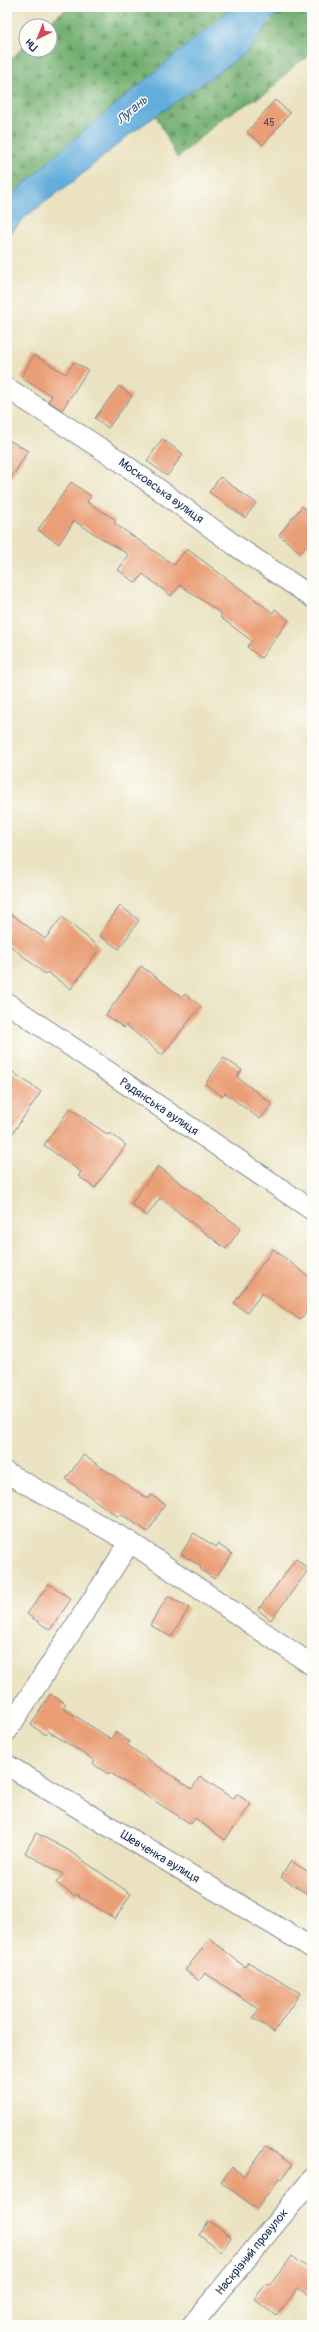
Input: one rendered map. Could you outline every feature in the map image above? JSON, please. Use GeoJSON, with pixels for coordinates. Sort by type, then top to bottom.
{"type":"FeatureCollection","features":[{"type":"Feature","properties":{"kind":"street","name":"Московська вулиця"},"geometry":{"type":"LineString","coordinates":[[7,388],[120,461],[236,546],[312,597]]}},
{"type":"Feature","properties":{"kind":"street","name":"Радянська вулиця"},"geometry":{"type":"LineString","coordinates":[[7,1003],[312,1210]]}},
{"type":"Feature","properties":{"kind":"street"},"geometry":{"type":"LineString","coordinates":[[7,1473],[130,1542],[312,1665]]}},
{"type":"Feature","properties":{"kind":"street"},"geometry":{"type":"LineString","coordinates":[[7,1731],[130,1542]]}},
{"type":"Feature","properties":{"kind":"street","name":"Шевченка вулиця"},"geometry":{"type":"LineString","coordinates":[[7,1765],[312,1948]]}},
{"type":"Feature","properties":{"kind":"street","name":"Наскрізний провулок"},"geometry":{"type":"LineString","coordinates":[[192,2325],[312,2179]]}},
{"type":"Feature","properties":{"kind":"green space"},"geometry":{"type":"Polygon","coordinates":[[[69,7],[233,7],[67,145],[7,201],[7,64],[18,52],[18,58],[58,58],[58,18],[55,18],[69,7]]]}},
{"type":"Feature","properties":{"kind":"green space"},"geometry":{"type":"Polygon","coordinates":[[[284,7],[312,7],[312,55],[296,64],[267,93],[224,117],[177,158],[156,115],[242,56],[284,7]]]}},
{"type":"Feature","properties":{"kind":"water","name":"Лугань"},"geometry":{"type":"Polygon","coordinates":[[[233,7],[284,7],[270,21],[246,53],[130,134],[74,181],[25,217],[7,238],[7,200],[67,145],[233,7]]]}},
{"type":"Feature","properties":{"kind":"building"},"geometry":{"type":"Polygon","coordinates":[[[275,100],[290,113],[263,145],[247,132],[275,100]]]}},
{"type":"Feature","properties":{"kind":"building"},"geometry":{"type":"Polygon","coordinates":[[[34,355],[66,374],[74,362],[88,370],[62,410],[48,401],[52,396],[21,378],[34,355]]]}},
{"type":"Feature","properties":{"kind":"building"},"geometry":{"type":"Polygon","coordinates":[[[119,386],[132,396],[108,428],[95,418],[119,386]]]}},
{"type":"Feature","properties":{"kind":"building"},"geometry":{"type":"Polygon","coordinates":[[[7,439],[28,451],[7,485],[7,439]]]}},
{"type":"Feature","properties":{"kind":"building"},"geometry":{"type":"Polygon","coordinates":[[[162,439],[183,454],[167,476],[147,461],[162,439]]]}},
{"type":"Feature","properties":{"kind":"building"},"geometry":{"type":"Polygon","coordinates":[[[220,477],[256,503],[245,518],[209,492],[220,477]]]}},
{"type":"Feature","properties":{"kind":"building"},"geometry":{"type":"Polygon","coordinates":[[[71,482],[91,496],[87,502],[116,520],[114,523],[174,565],[187,549],[273,613],[275,609],[289,620],[261,658],[247,647],[252,641],[220,617],[222,614],[180,585],[171,596],[143,574],[136,583],[118,570],[129,555],[74,521],[59,544],[38,530],[71,482]]]}},
{"type":"Feature","properties":{"kind":"building"},"geometry":{"type":"Polygon","coordinates":[[[302,506],[312,514],[312,539],[301,553],[279,535],[302,506]]]}},
{"type":"Feature","properties":{"kind":"building"},"geometry":{"type":"Polygon","coordinates":[[[120,906],[139,920],[119,949],[99,935],[120,906]]]}},
{"type":"Feature","properties":{"kind":"building"},"geometry":{"type":"Polygon","coordinates":[[[7,911],[45,939],[62,917],[100,948],[71,989],[47,972],[45,974],[7,943],[7,911]]]}},
{"type":"Feature","properties":{"kind":"building"},"geometry":{"type":"Polygon","coordinates":[[[141,966],[182,997],[185,994],[201,1006],[162,1055],[126,1025],[124,1028],[106,1015],[141,966]]]}},
{"type":"Feature","properties":{"kind":"building"},"geometry":{"type":"Polygon","coordinates":[[[224,1058],[242,1070],[237,1077],[272,1104],[260,1119],[225,1093],[222,1096],[205,1084],[224,1058]]]}},
{"type":"Feature","properties":{"kind":"building"},"geometry":{"type":"Polygon","coordinates":[[[7,1068],[41,1092],[7,1141],[7,1068]]]}},
{"type":"Feature","properties":{"kind":"building"},"geometry":{"type":"Polygon","coordinates":[[[70,1108],[108,1135],[110,1133],[126,1145],[95,1188],[78,1176],[81,1172],[44,1145],[70,1108]]]}},
{"type":"Feature","properties":{"kind":"building"},"geometry":{"type":"Polygon","coordinates":[[[158,1166],[241,1228],[226,1249],[160,1198],[147,1216],[131,1204],[158,1166]]]}},
{"type":"Feature","properties":{"kind":"building"},"geometry":{"type":"Polygon","coordinates":[[[273,1249],[312,1279],[312,1303],[300,1320],[262,1293],[247,1313],[234,1303],[273,1249]]]}},
{"type":"Feature","properties":{"kind":"building"},"geometry":{"type":"Polygon","coordinates":[[[83,1455],[148,1499],[151,1495],[165,1504],[148,1532],[121,1514],[119,1517],[66,1479],[83,1455]]]}},
{"type":"Feature","properties":{"kind":"building"},"geometry":{"type":"Polygon","coordinates":[[[194,1533],[216,1547],[218,1544],[232,1554],[214,1579],[200,1569],[201,1567],[181,1554],[194,1533]]]}},
{"type":"Feature","properties":{"kind":"building"},"geometry":{"type":"Polygon","coordinates":[[[296,1559],[309,1569],[271,1620],[258,1610],[296,1559]]]}},
{"type":"Feature","properties":{"kind":"building"},"geometry":{"type":"Polygon","coordinates":[[[49,1584],[71,1599],[50,1630],[27,1614],[49,1584]]]}},
{"type":"Feature","properties":{"kind":"building"},"geometry":{"type":"Polygon","coordinates":[[[168,1596],[189,1608],[171,1637],[150,1625],[168,1596]]]}},
{"type":"Feature","properties":{"kind":"building"},"geometry":{"type":"Polygon","coordinates":[[[50,1694],[66,1704],[63,1708],[111,1739],[115,1732],[130,1742],[127,1745],[192,1789],[200,1776],[233,1799],[237,1794],[251,1804],[225,1840],[195,1818],[191,1824],[109,1772],[108,1774],[93,1764],[95,1761],[48,1731],[46,1735],[31,1725],[50,1694]]]}},
{"type":"Feature","properties":{"kind":"building"},"geometry":{"type":"Polygon","coordinates":[[[36,1833],[68,1850],[131,1894],[115,1919],[76,1894],[75,1896],[56,1883],[63,1874],[25,1853],[36,1833]]]}},
{"type":"Feature","properties":{"kind":"building"},"geometry":{"type":"Polygon","coordinates":[[[291,1861],[312,1874],[312,1897],[281,1877],[291,1861]]]}},
{"type":"Feature","properties":{"kind":"building"},"geometry":{"type":"Polygon","coordinates":[[[210,1939],[245,1967],[248,1962],[300,1993],[274,2032],[253,2018],[259,2009],[205,1973],[199,1981],[185,1970],[210,1939]]]}},
{"type":"Feature","properties":{"kind":"building"},"geometry":{"type":"Polygon","coordinates":[[[266,2146],[292,2165],[282,2179],[279,2178],[257,2209],[221,2182],[232,2167],[244,2176],[266,2146]]]}},
{"type":"Feature","properties":{"kind":"building"},"geometry":{"type":"Polygon","coordinates":[[[209,2221],[231,2237],[221,2252],[199,2235],[209,2221]]]}},
{"type":"Feature","properties":{"kind":"building"},"geometry":{"type":"Polygon","coordinates":[[[292,2256],[312,2271],[312,2298],[298,2288],[276,2316],[254,2299],[267,2283],[270,2285],[292,2256]]]}}]}
